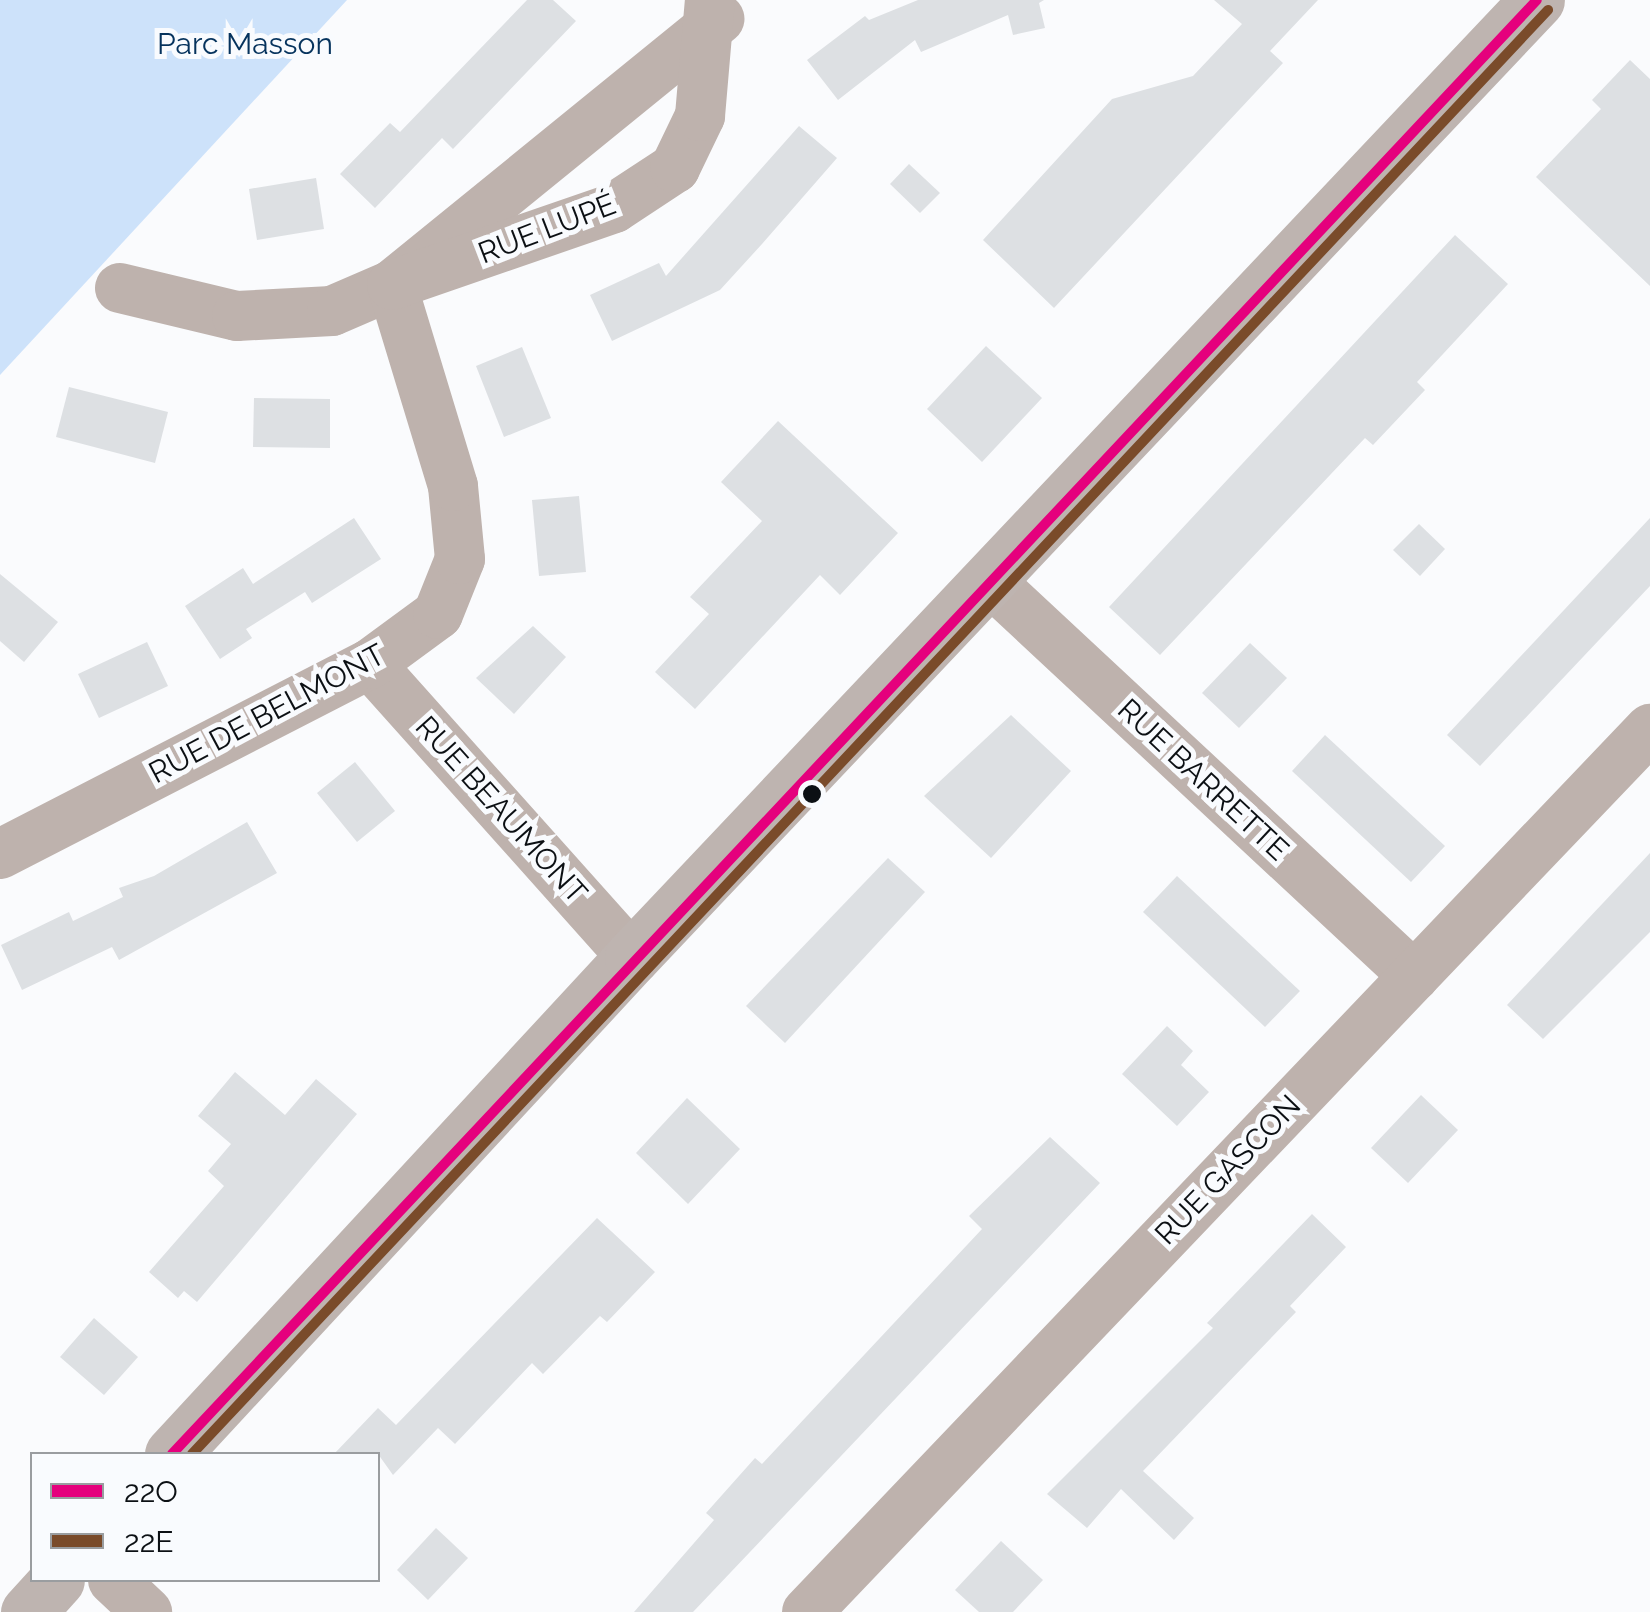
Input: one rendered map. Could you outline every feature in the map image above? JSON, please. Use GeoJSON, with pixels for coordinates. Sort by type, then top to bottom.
{"type":"FeatureCollection","features":[{"type":"Feature","properties":{"kind":"main road"},"geometry":{"type":"LineString","coordinates":[[174,1452],[632,957],[992,583],[1537,0]]}},
{"type":"Feature","properties":{"kind":"main road"},"geometry":{"type":"LineString","coordinates":[[28,1612],[55,1582]]}},
{"type":"Feature","properties":{"kind":"street","name":"RUE LUPÉ"},"geometry":{"type":"LineString","coordinates":[[392,285],[719,10]]}},
{"type":"Feature","properties":{"kind":"street","name":"RUE LUPÉ"},"geometry":{"type":"LineString","coordinates":[[120,288],[237,316],[332,312],[392,285],[614,208],[675,168],[700,116],[719,10]]}},
{"type":"Feature","properties":{"kind":"street","name":"RUE DE BELMONT"},"geometry":{"type":"LineString","coordinates":[[0,854],[370,664],[438,614],[460,559],[453,486],[392,285]]}},
{"type":"Feature","properties":{"kind":"street","name":"RUE BARRETTE"},"geometry":{"type":"LineString","coordinates":[[992,583],[1414,976]]}},
{"type":"Feature","properties":{"kind":"street","name":"RUE BEAUMONT"},"geometry":{"type":"LineString","coordinates":[[370,664],[632,957]]}},
{"type":"Feature","properties":{"kind":"street","name":"RUE GASCON"},"geometry":{"type":"LineString","coordinates":[[806,1612],[1650,728]]}},
{"type":"Feature","properties":{"kind":"street"},"geometry":{"type":"LineString","coordinates":[[115,1582],[147,1612]]}},
{"type":"Feature","properties":{"kind":"green space","name":"Parc Masson"},"geometry":{"type":"Polygon","coordinates":[[[0,0],[347,0],[0,375],[0,0]]]}},
{"type":"Feature","properties":{"kind":"building"},"geometry":{"type":"Polygon","coordinates":[[[527,0],[553,0],[576,21],[453,149],[442,138],[375,208],[340,174],[390,123],[400,132],[527,0]]]}},
{"type":"Feature","properties":{"kind":"building"},"geometry":{"type":"Polygon","coordinates":[[[918,0],[1044,0],[1039,3],[1045,28],[1013,35],[1008,15],[921,52],[915,40],[838,100],[807,60],[865,16],[869,20],[918,0]]]}},
{"type":"Feature","properties":{"kind":"building"},"geometry":{"type":"Polygon","coordinates":[[[1214,0],[1318,0],[1270,51],[1283,63],[1054,308],[983,240],[1112,99],[1193,76],[1242,24],[1214,0]]]}},
{"type":"Feature","properties":{"kind":"building"},"geometry":{"type":"Polygon","coordinates":[[[1630,60],[1650,79],[1650,286],[1536,177],[1601,109],[1592,100],[1630,60]]]}},
{"type":"Feature","properties":{"kind":"building"},"geometry":{"type":"Polygon","coordinates":[[[799,126],[837,158],[720,290],[612,341],[590,295],[659,263],[666,276],[799,126]]]}},
{"type":"Feature","properties":{"kind":"building"},"geometry":{"type":"Polygon","coordinates":[[[909,164],[940,193],[920,213],[890,184],[909,164]]]}},
{"type":"Feature","properties":{"kind":"building"},"geometry":{"type":"Polygon","coordinates":[[[316,178],[324,229],[257,240],[249,189],[316,178]]]}},
{"type":"Feature","properties":{"kind":"building"},"geometry":{"type":"Polygon","coordinates":[[[1455,235],[1508,284],[1417,382],[1425,390],[1373,445],[1365,438],[1160,655],[1109,607],[1455,235]]]}},
{"type":"Feature","properties":{"kind":"building"},"geometry":{"type":"Polygon","coordinates":[[[986,346],[1042,398],[982,462],[927,409],[986,346]]]}},
{"type":"Feature","properties":{"kind":"building"},"geometry":{"type":"Polygon","coordinates":[[[522,347],[551,418],[504,437],[476,366],[522,347]]]}},
{"type":"Feature","properties":{"kind":"building"},"geometry":{"type":"Polygon","coordinates":[[[69,387],[168,412],[155,463],[56,437],[69,387]]]}},
{"type":"Feature","properties":{"kind":"building"},"geometry":{"type":"Polygon","coordinates":[[[254,398],[330,399],[330,448],[253,447],[254,398]]]}},
{"type":"Feature","properties":{"kind":"building"},"geometry":{"type":"Polygon","coordinates":[[[778,421],[898,533],[840,595],[820,575],[695,709],[655,672],[709,614],[690,597],[762,521],[721,482],[778,421]]]}},
{"type":"Feature","properties":{"kind":"building"},"geometry":{"type":"Polygon","coordinates":[[[579,496],[586,572],[539,576],[532,500],[579,496]]]}},
{"type":"Feature","properties":{"kind":"building"},"geometry":{"type":"Polygon","coordinates":[[[354,518],[381,559],[312,603],[305,592],[246,629],[252,638],[220,659],[185,606],[243,568],[253,584],[354,518]]]}},
{"type":"Feature","properties":{"kind":"building"},"geometry":{"type":"Polygon","coordinates":[[[1650,518],[1650,586],[1480,766],[1447,735],[1650,518]]]}},
{"type":"Feature","properties":{"kind":"building"},"geometry":{"type":"Polygon","coordinates":[[[1419,524],[1445,549],[1420,576],[1393,550],[1419,524]]]}},
{"type":"Feature","properties":{"kind":"building"},"geometry":{"type":"Polygon","coordinates":[[[0,574],[58,622],[24,662],[0,641],[0,574]]]}},
{"type":"Feature","properties":{"kind":"building"},"geometry":{"type":"Polygon","coordinates":[[[533,626],[566,657],[514,714],[476,678],[533,626]]]}},
{"type":"Feature","properties":{"kind":"building"},"geometry":{"type":"Polygon","coordinates":[[[147,642],[168,686],[99,718],[78,674],[147,642]]]}},
{"type":"Feature","properties":{"kind":"building"},"geometry":{"type":"Polygon","coordinates":[[[1250,643],[1287,678],[1239,728],[1202,693],[1250,643]]]}},
{"type":"Feature","properties":{"kind":"building"},"geometry":{"type":"Polygon","coordinates":[[[1011,715],[1071,771],[991,858],[924,796],[1011,715]]]}},
{"type":"Feature","properties":{"kind":"building"},"geometry":{"type":"Polygon","coordinates":[[[1325,735],[1445,846],[1411,882],[1292,771],[1325,735]]]}},
{"type":"Feature","properties":{"kind":"building"},"geometry":{"type":"Polygon","coordinates":[[[355,762],[395,811],[357,842],[317,793],[355,762]]]}},
{"type":"Feature","properties":{"kind":"building"},"geometry":{"type":"Polygon","coordinates":[[[247,822],[277,873],[119,960],[112,947],[22,990],[1,945],[69,912],[73,921],[123,897],[119,888],[154,876],[247,822]]]}},
{"type":"Feature","properties":{"kind":"building"},"geometry":{"type":"Polygon","coordinates":[[[1650,853],[1650,932],[1543,1039],[1507,1005],[1650,853]]]}},
{"type":"Feature","properties":{"kind":"building"},"geometry":{"type":"Polygon","coordinates":[[[888,858],[925,892],[785,1043],[746,1006],[888,858]]]}},
{"type":"Feature","properties":{"kind":"building"},"geometry":{"type":"Polygon","coordinates":[[[1177,876],[1300,991],[1265,1027],[1143,912],[1177,876]]]}},
{"type":"Feature","properties":{"kind":"building"},"geometry":{"type":"Polygon","coordinates":[[[1167,1026],[1193,1051],[1181,1065],[1209,1092],[1177,1126],[1122,1074],[1167,1026]]]}},
{"type":"Feature","properties":{"kind":"building"},"geometry":{"type":"Polygon","coordinates":[[[235,1072],[285,1115],[316,1079],[357,1114],[197,1302],[184,1291],[178,1298],[149,1272],[224,1186],[208,1171],[231,1144],[198,1116],[235,1072]]]}},
{"type":"Feature","properties":{"kind":"building"},"geometry":{"type":"Polygon","coordinates":[[[1421,1095],[1458,1130],[1408,1183],[1371,1148],[1421,1095]]]}},
{"type":"Feature","properties":{"kind":"building"},"geometry":{"type":"Polygon","coordinates":[[[687,1098],[740,1149],[688,1204],[636,1153],[687,1098]]]}},
{"type":"Feature","properties":{"kind":"building"},"geometry":{"type":"Polygon","coordinates":[[[1050,1137],[1100,1183],[693,1612],[634,1612],[714,1520],[706,1513],[755,1458],[762,1464],[982,1229],[969,1216],[1050,1137]]]}},
{"type":"Feature","properties":{"kind":"building"},"geometry":{"type":"Polygon","coordinates":[[[1312,1214],[1346,1247],[1290,1306],[1296,1312],[1143,1471],[1194,1518],[1174,1540],[1121,1489],[1087,1528],[1047,1494],[1213,1328],[1207,1323],[1312,1214]]]}},
{"type":"Feature","properties":{"kind":"building"},"geometry":{"type":"Polygon","coordinates":[[[597,1218],[655,1272],[607,1322],[600,1316],[543,1374],[532,1363],[455,1444],[438,1428],[393,1475],[380,1452],[336,1452],[378,1408],[396,1425],[597,1218]]]}},
{"type":"Feature","properties":{"kind":"building"},"geometry":{"type":"Polygon","coordinates":[[[94,1318],[138,1357],[104,1395],[60,1357],[94,1318]]]}},
{"type":"Feature","properties":{"kind":"building"},"geometry":{"type":"Polygon","coordinates":[[[436,1528],[468,1558],[428,1600],[397,1570],[436,1528]]]}},
{"type":"Feature","properties":{"kind":"building"},"geometry":{"type":"Polygon","coordinates":[[[1001,1541],[1043,1580],[1013,1612],[979,1612],[955,1590],[1001,1541]]]}},
{"type":"Feature","properties":{"kind":"transit line","name":"22O"},"geometry":{"type":"LineString","coordinates":[[174,1452],[1537,0]]}},
{"type":"Feature","properties":{"kind":"transit line","name":"22E"},"geometry":{"type":"LineString","coordinates":[[194,1452],[1548,10]]}}]}
